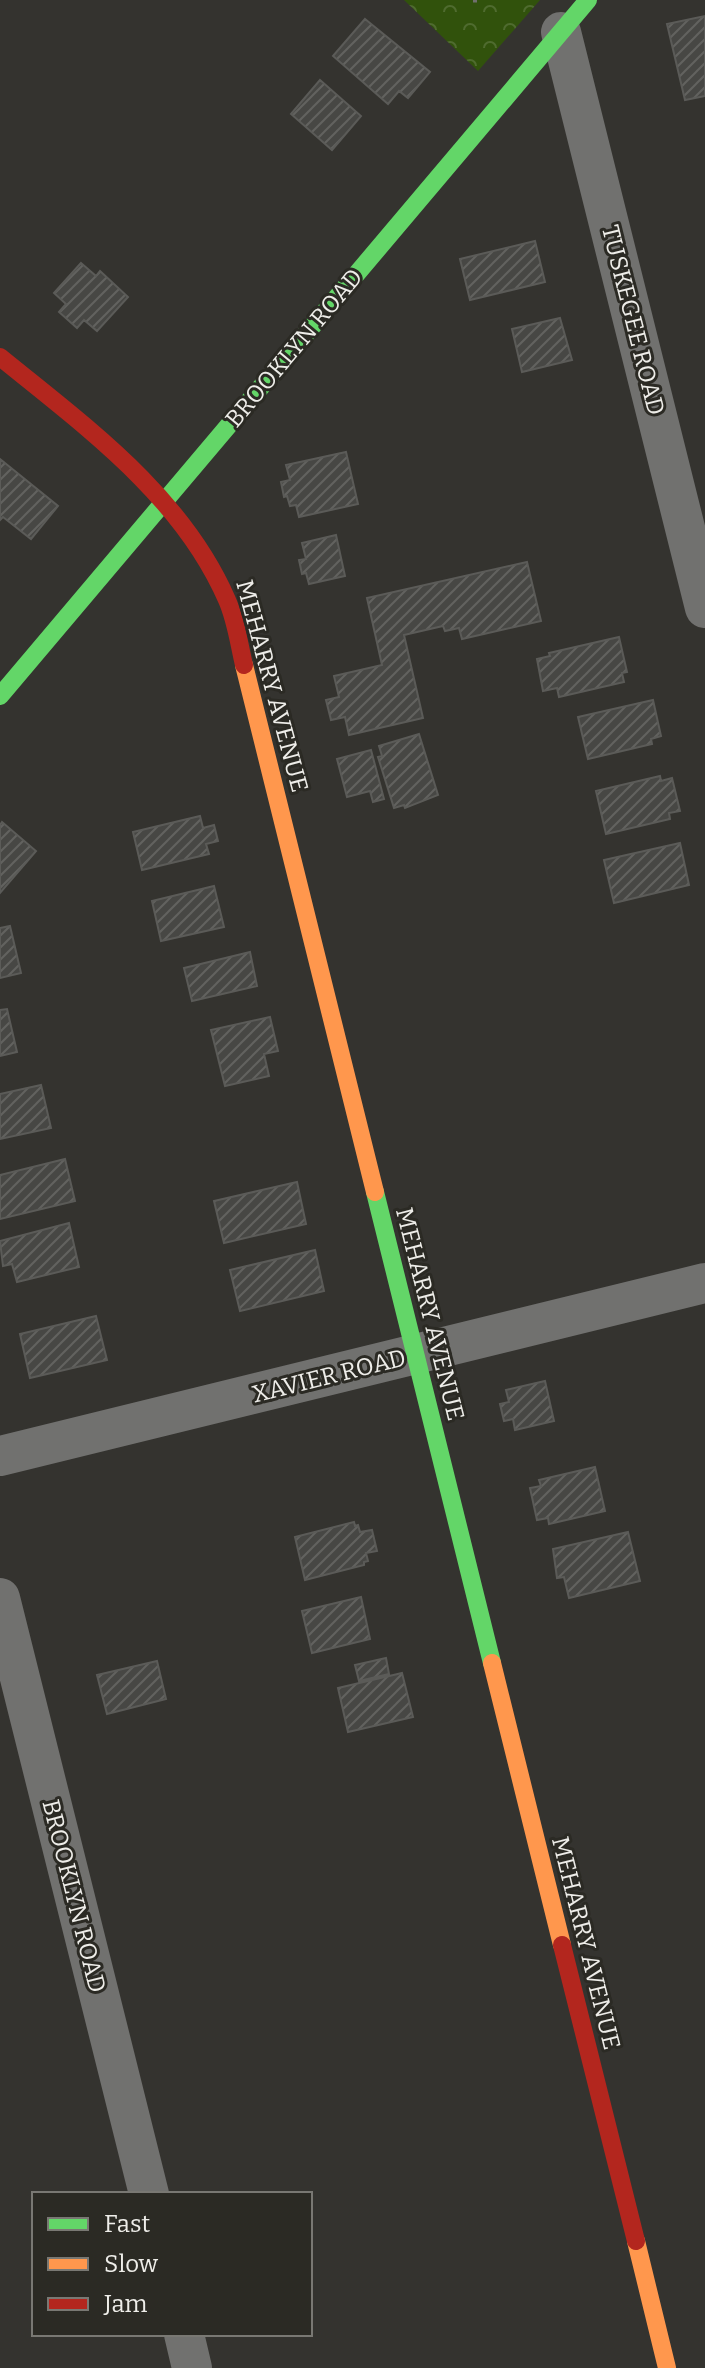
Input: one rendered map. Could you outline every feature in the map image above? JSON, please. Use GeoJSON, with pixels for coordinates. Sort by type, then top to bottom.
{"type":"FeatureCollection","features":[{"type":"Feature","properties":{"kind":"street","name":"BROOKLYN ROAD"},"geometry":{"type":"LineString","coordinates":[[0,696],[588,0]]}},
{"type":"Feature","properties":{"kind":"street","name":"TUSKEGEE ROAD"},"geometry":{"type":"LineString","coordinates":[[561,32],[705,608]]}},
{"type":"Feature","properties":{"kind":"street","name":"MEHARRY AVENUE"},"geometry":{"type":"LineString","coordinates":[[0,357],[103,442],[165,501],[198,542],[216,571],[229,603],[667,2368]]}},
{"type":"Feature","properties":{"kind":"street","name":"XAVIER ROAD"},"geometry":{"type":"LineString","coordinates":[[0,1456],[705,1283]]}},
{"type":"Feature","properties":{"kind":"street","name":"BROOKLYN ROAD"},"geometry":{"type":"LineString","coordinates":[[0,1598],[148,2192]]}},
{"type":"Feature","properties":{"kind":"street"},"geometry":{"type":"LineString","coordinates":[[184,2336],[192,2368]]}},
{"type":"Feature","properties":{"kind":"path"},"geometry":{"type":"LineString","coordinates":[[473,0],[479,0]]}},
{"type":"Feature","properties":{"kind":"green space"},"geometry":{"type":"Polygon","coordinates":[[[404,0],[540,0],[478,71],[404,0]]]}},
{"type":"Feature","properties":{"kind":"building"},"geometry":{"type":"Polygon","coordinates":[[[705,16],[705,96],[685,100],[667,24],[705,16]]]}},
{"type":"Feature","properties":{"kind":"building"},"geometry":{"type":"Polygon","coordinates":[[[365,19],[430,72],[408,98],[399,91],[388,104],[333,56],[365,19]]]}},
{"type":"Feature","properties":{"kind":"building"},"geometry":{"type":"Polygon","coordinates":[[[320,80],[361,116],[332,150],[291,114],[320,80]]]}},
{"type":"Feature","properties":{"kind":"building"},"geometry":{"type":"Polygon","coordinates":[[[535,241],[545,282],[470,300],[460,259],[535,241]]]}},
{"type":"Feature","properties":{"kind":"building"},"geometry":{"type":"Polygon","coordinates":[[[81,263],[96,276],[100,271],[128,297],[97,331],[84,320],[77,328],[59,312],[66,304],[54,293],[81,263]]]}},
{"type":"Feature","properties":{"kind":"building"},"geometry":{"type":"Polygon","coordinates":[[[560,318],[572,360],[522,372],[512,329],[560,318]]]}},
{"type":"Feature","properties":{"kind":"building"},"geometry":{"type":"Polygon","coordinates":[[[346,452],[358,504],[299,517],[296,505],[290,506],[287,496],[284,497],[281,482],[290,480],[286,465],[346,452]]]}},
{"type":"Feature","properties":{"kind":"building"},"geometry":{"type":"Polygon","coordinates":[[[0,459],[58,506],[31,539],[3,517],[0,520],[0,459]]]}},
{"type":"Feature","properties":{"kind":"building"},"geometry":{"type":"Polygon","coordinates":[[[336,535],[345,576],[309,584],[306,573],[302,574],[299,560],[306,559],[302,543],[336,535]]]}},
{"type":"Feature","properties":{"kind":"building"},"geometry":{"type":"Polygon","coordinates":[[[527,562],[541,621],[462,639],[459,628],[445,631],[443,626],[404,635],[423,718],[349,735],[345,717],[331,720],[326,700],[339,697],[334,676],[382,665],[367,598],[527,562]]]}},
{"type":"Feature","properties":{"kind":"building"},"geometry":{"type":"Polygon","coordinates":[[[619,637],[627,672],[622,673],[624,682],[559,697],[557,688],[543,691],[537,659],[550,656],[549,653],[619,637]]]}},
{"type":"Feature","properties":{"kind":"building"},"geometry":{"type":"Polygon","coordinates":[[[653,700],[661,736],[651,739],[652,744],[588,759],[578,717],[653,700]]]}},
{"type":"Feature","properties":{"kind":"building"},"geometry":{"type":"Polygon","coordinates":[[[419,734],[438,795],[405,808],[404,805],[394,808],[378,757],[382,756],[379,746],[419,734]]]}},
{"type":"Feature","properties":{"kind":"building"},"geometry":{"type":"Polygon","coordinates":[[[371,750],[384,799],[373,802],[370,791],[347,797],[337,759],[371,750]]]}},
{"type":"Feature","properties":{"kind":"building"},"geometry":{"type":"Polygon","coordinates":[[[660,776],[661,781],[672,778],[680,811],[669,813],[670,819],[606,834],[596,791],[660,776]]]}},
{"type":"Feature","properties":{"kind":"building"},"geometry":{"type":"Polygon","coordinates":[[[200,816],[203,828],[214,825],[218,841],[206,844],[209,854],[142,870],[133,832],[200,816]]]}},
{"type":"Feature","properties":{"kind":"building"},"geometry":{"type":"Polygon","coordinates":[[[2,822],[36,851],[0,893],[0,825],[2,822]]]}},
{"type":"Feature","properties":{"kind":"building"},"geometry":{"type":"Polygon","coordinates":[[[680,843],[689,885],[614,903],[604,860],[680,843]]]}},
{"type":"Feature","properties":{"kind":"building"},"geometry":{"type":"Polygon","coordinates":[[[214,886],[224,927],[161,941],[152,901],[214,886]]]}},
{"type":"Feature","properties":{"kind":"building"},"geometry":{"type":"Polygon","coordinates":[[[10,926],[21,973],[0,978],[0,928],[10,926]]]}},
{"type":"Feature","properties":{"kind":"building"},"geometry":{"type":"Polygon","coordinates":[[[250,952],[257,986],[192,1001],[184,968],[250,952]]]}},
{"type":"Feature","properties":{"kind":"building"},"geometry":{"type":"Polygon","coordinates":[[[7,1009],[17,1052],[0,1056],[0,1010],[7,1009]]]}},
{"type":"Feature","properties":{"kind":"building"},"geometry":{"type":"Polygon","coordinates":[[[270,1017],[278,1051],[264,1054],[269,1076],[225,1086],[211,1030],[270,1017]]]}},
{"type":"Feature","properties":{"kind":"building"},"geometry":{"type":"Polygon","coordinates":[[[41,1085],[51,1128],[0,1139],[0,1094],[41,1085]]]}},
{"type":"Feature","properties":{"kind":"building"},"geometry":{"type":"Polygon","coordinates":[[[65,1159],[75,1201],[0,1219],[0,1175],[65,1159]]]}},
{"type":"Feature","properties":{"kind":"building"},"geometry":{"type":"Polygon","coordinates":[[[297,1182],[306,1224],[224,1243],[214,1201],[297,1182]]]}},
{"type":"Feature","properties":{"kind":"building"},"geometry":{"type":"Polygon","coordinates":[[[69,1223],[79,1267],[17,1282],[12,1264],[3,1266],[0,1241],[69,1223]]]}},
{"type":"Feature","properties":{"kind":"building"},"geometry":{"type":"Polygon","coordinates":[[[315,1250],[324,1291],[240,1311],[230,1270],[315,1250]]]}},
{"type":"Feature","properties":{"kind":"building"},"geometry":{"type":"Polygon","coordinates":[[[96,1316],[107,1360],[30,1378],[20,1334],[96,1316]]]}},
{"type":"Feature","properties":{"kind":"building"},"geometry":{"type":"Polygon","coordinates":[[[545,1381],[554,1421],[515,1430],[513,1419],[504,1421],[500,1404],[509,1402],[506,1390],[545,1381]]]}},
{"type":"Feature","properties":{"kind":"building"},"geometry":{"type":"Polygon","coordinates":[[[595,1467],[605,1511],[549,1524],[548,1518],[537,1520],[530,1488],[541,1486],[539,1480],[595,1467]]]}},
{"type":"Feature","properties":{"kind":"building"},"geometry":{"type":"Polygon","coordinates":[[[354,1522],[360,1532],[372,1530],[377,1551],[366,1553],[368,1561],[364,1565],[305,1580],[295,1537],[354,1522]]]}},
{"type":"Feature","properties":{"kind":"building"},"geometry":{"type":"Polygon","coordinates":[[[628,1532],[640,1581],[569,1598],[564,1577],[557,1578],[553,1549],[628,1532]]]}},
{"type":"Feature","properties":{"kind":"building"},"geometry":{"type":"Polygon","coordinates":[[[361,1597],[370,1639],[312,1653],[302,1611],[361,1597]]]}},
{"type":"Feature","properties":{"kind":"building"},"geometry":{"type":"Polygon","coordinates":[[[386,1658],[389,1674],[359,1681],[355,1665],[386,1658]]]}},
{"type":"Feature","properties":{"kind":"building"},"geometry":{"type":"Polygon","coordinates":[[[157,1661],[166,1699],[107,1714],[97,1675],[157,1661]]]}},
{"type":"Feature","properties":{"kind":"building"},"geometry":{"type":"Polygon","coordinates":[[[402,1673],[413,1717],[348,1732],[338,1688],[402,1673]]]}},
{"type":"Feature","properties":{"kind":"traffic: fast"},"geometry":{"type":"LineString","coordinates":[[0,696],[588,0]]}},
{"type":"Feature","properties":{"kind":"traffic: fast"},"geometry":{"type":"LineString","coordinates":[[375,1192],[492,1663]]}},
{"type":"Feature","properties":{"kind":"traffic: slow"},"geometry":{"type":"LineString","coordinates":[[244,665],[375,1192]]}},
{"type":"Feature","properties":{"kind":"traffic: slow"},"geometry":{"type":"LineString","coordinates":[[492,1663],[562,1945]]}},
{"type":"Feature","properties":{"kind":"traffic: slow"},"geometry":{"type":"LineString","coordinates":[[636,2241],[667,2368]]}},
{"type":"Feature","properties":{"kind":"traffic: jam"},"geometry":{"type":"LineString","coordinates":[[0,357],[98,437],[158,496],[185,528],[227,600],[244,665]]}},
{"type":"Feature","properties":{"kind":"traffic: jam"},"geometry":{"type":"LineString","coordinates":[[562,1945],[636,2241]]}}]}
